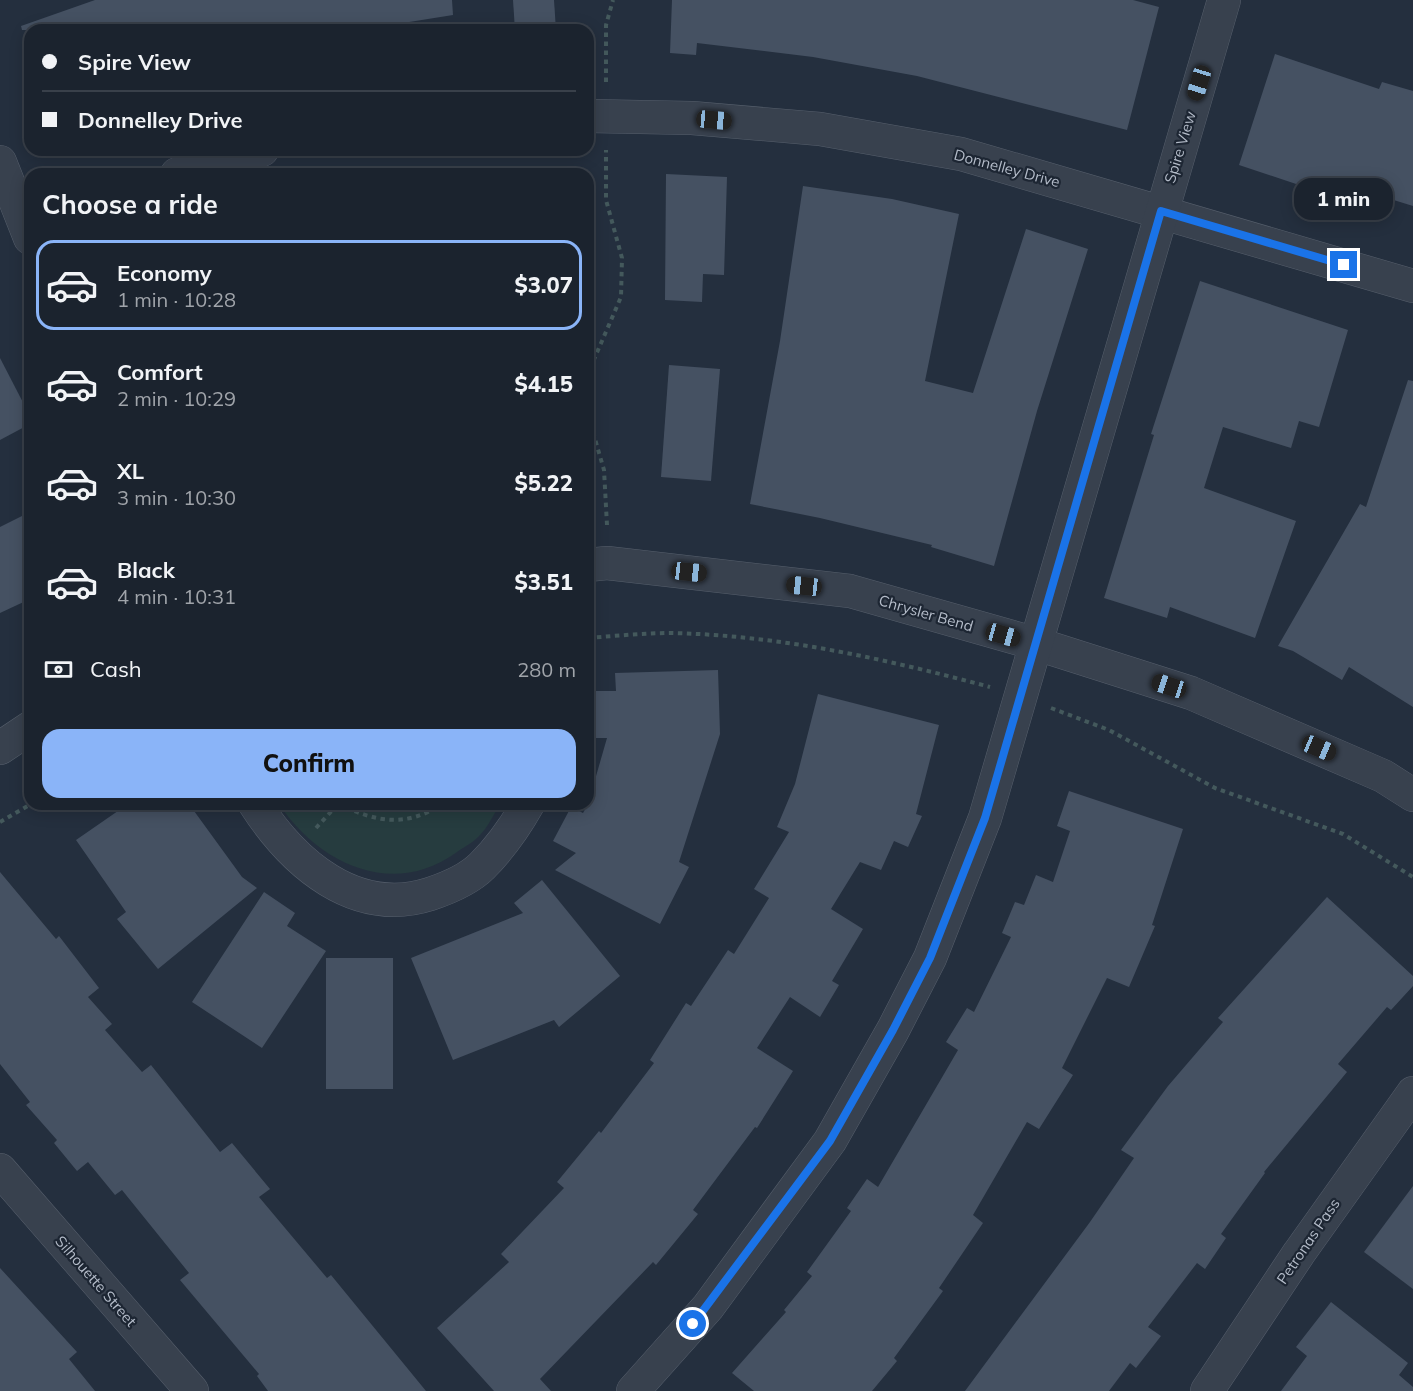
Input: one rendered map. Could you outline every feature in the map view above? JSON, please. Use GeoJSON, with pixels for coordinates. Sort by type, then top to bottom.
{"type":"FeatureCollection","features":[{"type":"Feature","properties":{"kind":"street","name":"Spire View"},"geometry":{"type":"LineString","coordinates":[[633,1391],[708,1307],[830,1141],[893,1030],[930,958],[985,818],[1224,0]]}},
{"type":"Feature","properties":{"kind":"street","name":"Donnelley Drive"},"geometry":{"type":"LineString","coordinates":[[594,116],[692,118],[820,129],[961,154],[1413,286]]}},
{"type":"Feature","properties":{"kind":"street"},"geometry":{"type":"LineString","coordinates":[[198,168],[241,156]]}},
{"type":"Feature","properties":{"kind":"street"},"geometry":{"type":"LineString","coordinates":[[0,162],[21,230]]}},
{"type":"Feature","properties":{"kind":"street","name":"Chrysler Bend"},"geometry":{"type":"LineString","coordinates":[[594,564],[607,563],[850,591],[1037,644],[1191,693],[1383,776],[1413,795]]}},
{"type":"Feature","properties":{"kind":"street"},"geometry":{"type":"LineString","coordinates":[[0,748],[24,732]]}},
{"type":"Feature","properties":{"kind":"street"},"geometry":{"type":"LineString","coordinates":[[259,810],[275,836],[316,873],[343,891],[382,900],[414,899],[447,888],[480,868],[507,839],[524,810]]}},
{"type":"Feature","properties":{"kind":"street","name":"Petronas Pass"},"geometry":{"type":"LineString","coordinates":[[1207,1391],[1319,1225],[1413,1092]]}},
{"type":"Feature","properties":{"kind":"street","name":"Silhouette Street"},"geometry":{"type":"LineString","coordinates":[[0,1170],[192,1391]]}},
{"type":"Feature","properties":{"kind":"path"},"geometry":{"type":"LineString","coordinates":[[606,90],[606,26],[613,0]]}},
{"type":"Feature","properties":{"kind":"path"},"geometry":{"type":"LineString","coordinates":[[594,359],[621,297],[622,258],[606,200],[606,145]]}},
{"type":"Feature","properties":{"kind":"path"},"geometry":{"type":"LineString","coordinates":[[594,436],[604,471],[607,525]]}},
{"type":"Feature","properties":{"kind":"path"},"geometry":{"type":"LineString","coordinates":[[594,638],[670,633],[812,646],[933,671],[994,688]]}},
{"type":"Feature","properties":{"kind":"path"},"geometry":{"type":"LineString","coordinates":[[1041,704],[1109,730],[1215,788],[1343,834],[1413,878]]}},
{"type":"Feature","properties":{"kind":"path"},"geometry":{"type":"LineString","coordinates":[[0,822],[24,808]]}},
{"type":"Feature","properties":{"kind":"path"},"geometry":{"type":"LineString","coordinates":[[352,810],[365,816],[392,822],[419,816],[431,810]]}},
{"type":"Feature","properties":{"kind":"green space"},"geometry":{"type":"Polygon","coordinates":[[[284,810],[496,810],[483,832],[475,840],[433,866],[408,873],[383,873],[359,868],[336,858],[296,825],[284,810]]]}},
{"type":"Feature","properties":{"kind":"building"},"geometry":{"type":"Polygon","coordinates":[[[95,0],[452,0],[453,15],[403,24],[27,24],[95,0]]]}},
{"type":"Feature","properties":{"kind":"building"},"geometry":{"type":"Polygon","coordinates":[[[513,0],[554,0],[556,24],[515,24],[513,0]]]}},
{"type":"Feature","properties":{"kind":"building"},"geometry":{"type":"Polygon","coordinates":[[[672,0],[1133,0],[1159,7],[1127,130],[917,76],[813,57],[697,43],[696,55],[670,53],[672,0]]]}},
{"type":"Feature","properties":{"kind":"building"},"geometry":{"type":"Polygon","coordinates":[[[1275,54],[1379,89],[1382,82],[1413,91],[1413,206],[1319,177],[1314,190],[1239,165],[1275,54]]]}},
{"type":"Feature","properties":{"kind":"building"},"geometry":{"type":"Polygon","coordinates":[[[666,174],[727,177],[724,275],[703,274],[702,302],[665,300],[666,174]]]}},
{"type":"Feature","properties":{"kind":"building"},"geometry":{"type":"Polygon","coordinates":[[[803,186],[892,199],[959,214],[925,381],[973,393],[1026,229],[1088,249],[1037,411],[994,566],[931,547],[932,545],[750,504],[780,341],[803,186]]]}},
{"type":"Feature","properties":{"kind":"building"},"geometry":{"type":"Polygon","coordinates":[[[1200,281],[1348,330],[1319,427],[1299,421],[1291,448],[1223,427],[1204,488],[1296,521],[1255,638],[1170,607],[1167,618],[1104,598],[1154,435],[1151,434],[1200,281]]]}},
{"type":"Feature","properties":{"kind":"building"},"geometry":{"type":"Polygon","coordinates":[[[0,358],[24,404],[24,427],[0,440],[0,358]]]}},
{"type":"Feature","properties":{"kind":"building"},"geometry":{"type":"Polygon","coordinates":[[[669,365],[720,369],[711,481],[661,477],[669,365]]]}},
{"type":"Feature","properties":{"kind":"building"},"geometry":{"type":"Polygon","coordinates":[[[1408,380],[1413,381],[1413,707],[1349,667],[1342,680],[1293,651],[1278,646],[1360,504],[1366,507],[1408,380]]]}},
{"type":"Feature","properties":{"kind":"building"},"geometry":{"type":"Polygon","coordinates":[[[24,515],[24,602],[0,613],[0,527],[24,515]]]}},
{"type":"Feature","properties":{"kind":"building"},"geometry":{"type":"Polygon","coordinates":[[[718,670],[720,734],[679,862],[689,867],[660,924],[555,870],[576,853],[553,841],[569,810],[583,813],[585,810],[594,810],[594,783],[607,738],[595,738],[594,691],[616,691],[615,673],[718,670]]]}},
{"type":"Feature","properties":{"kind":"building"},"geometry":{"type":"Polygon","coordinates":[[[818,694],[939,725],[916,814],[922,816],[908,847],[894,841],[881,870],[860,862],[831,909],[863,929],[832,981],[839,985],[820,1017],[790,997],[757,1048],[793,1071],[757,1128],[755,1127],[693,1210],[698,1214],[656,1265],[653,1262],[540,1379],[551,1391],[494,1391],[437,1328],[509,1262],[501,1254],[564,1188],[557,1182],[599,1131],[601,1133],[654,1063],[650,1060],[686,1003],[691,1006],[728,950],[734,954],[769,898],[754,889],[789,832],[777,827],[795,784],[818,694]]]}},
{"type":"Feature","properties":{"kind":"building"},"geometry":{"type":"Polygon","coordinates":[[[1069,791],[1183,829],[1152,925],[1155,926],[1129,987],[1107,978],[1062,1068],[1073,1075],[1039,1129],[1027,1122],[973,1215],[983,1223],[939,1288],[943,1291],[894,1358],[897,1361],[872,1391],[754,1391],[732,1373],[786,1312],[784,1310],[812,1276],[807,1272],[851,1211],[847,1208],[867,1179],[878,1187],[958,1050],[946,1042],[967,1008],[974,1012],[1011,937],[1002,933],[1015,902],[1024,905],[1036,875],[1053,882],[1070,831],[1057,826],[1069,791]]]}},
{"type":"Feature","properties":{"kind":"building"},"geometry":{"type":"Polygon","coordinates":[[[119,810],[193,810],[242,877],[257,888],[158,969],[117,919],[126,912],[76,840],[119,810]]]}},
{"type":"Feature","properties":{"kind":"building"},"geometry":{"type":"Polygon","coordinates":[[[0,872],[56,939],[59,936],[99,988],[88,997],[112,1024],[105,1030],[142,1072],[151,1065],[220,1152],[232,1143],[270,1189],[259,1197],[327,1278],[331,1275],[426,1391],[268,1391],[257,1376],[259,1374],[180,1280],[189,1273],[122,1190],[115,1195],[88,1162],[77,1171],[54,1143],[57,1140],[26,1105],[30,1102],[0,1064],[0,872]]]}},
{"type":"Feature","properties":{"kind":"building"},"geometry":{"type":"Polygon","coordinates":[[[542,880],[620,976],[559,1027],[554,1020],[453,1060],[411,958],[523,913],[514,903],[542,880]]]}},
{"type":"Feature","properties":{"kind":"building"},"geometry":{"type":"Polygon","coordinates":[[[264,892],[295,913],[287,926],[326,951],[262,1048],[192,1002],[264,892]]]}},
{"type":"Feature","properties":{"kind":"building"},"geometry":{"type":"Polygon","coordinates":[[[1327,897],[1413,976],[1413,986],[1391,1010],[1387,1007],[1338,1064],[1347,1072],[1264,1172],[1221,1234],[1226,1238],[1205,1269],[1197,1263],[1148,1327],[1161,1336],[1136,1368],[1130,1363],[1109,1391],[965,1391],[1090,1222],[1134,1158],[1121,1150],[1168,1086],[1223,1022],[1218,1018],[1327,897]]]}},
{"type":"Feature","properties":{"kind":"building"},"geometry":{"type":"Polygon","coordinates":[[[326,958],[393,958],[393,1089],[326,1089],[326,958]]]}},
{"type":"Feature","properties":{"kind":"building"},"geometry":{"type":"Polygon","coordinates":[[[1413,1186],[1413,1289],[1364,1252],[1413,1186]]]}},
{"type":"Feature","properties":{"kind":"building"},"geometry":{"type":"Polygon","coordinates":[[[0,1268],[77,1352],[69,1359],[95,1391],[0,1391],[0,1268]]]}},
{"type":"Feature","properties":{"kind":"building"},"geometry":{"type":"Polygon","coordinates":[[[1331,1302],[1408,1363],[1399,1375],[1413,1387],[1413,1391],[1281,1391],[1307,1356],[1296,1347],[1331,1302]]]}},
{"type":"Feature","properties":{"kind":"route"},"geometry":{"type":"LineString","coordinates":[[693,1324],[708,1307],[830,1141],[893,1030],[930,958],[985,818],[1022,697],[1161,211],[1344,265]]}}]}
